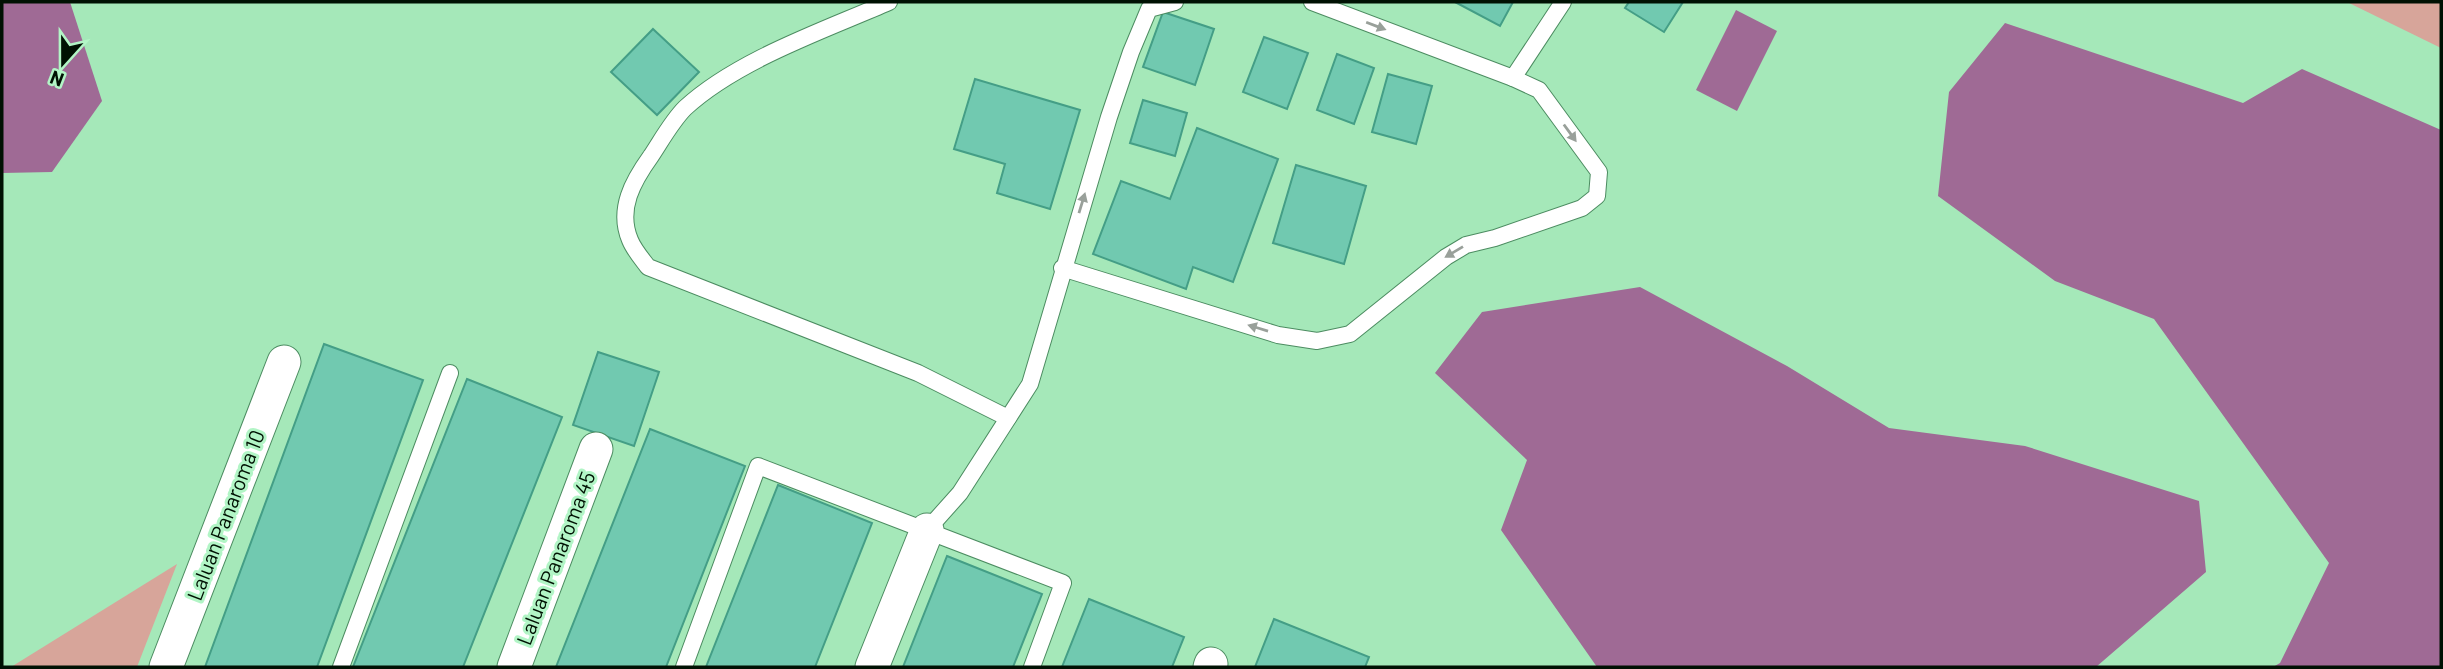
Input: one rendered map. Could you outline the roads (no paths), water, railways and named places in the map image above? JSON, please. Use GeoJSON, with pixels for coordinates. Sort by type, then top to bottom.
{"type":"FeatureCollection","features":[{"type":"Feature","properties":{"kind":"street","name":"Laluan Panaroma 10"},"geometry":{"type":"LineString","coordinates":[[166,667],[284,362]]}},
{"type":"Feature","properties":{"kind":"street","name":"Laluan Panaroma 45"},"geometry":{"type":"LineString","coordinates":[[514,667],[596,449]]}},
{"type":"Feature","properties":{"kind":"street"},"geometry":{"type":"LineString","coordinates":[[872,667],[928,530]]}},
{"type":"Feature","properties":{"kind":"lane"},"geometry":{"type":"LineString","coordinates":[[890,2],[803,39],[722,78],[683,110],[641,170],[626,201],[626,224],[630,242],[648,267],[918,373],[1009,418]]}},
{"type":"Feature","properties":{"kind":"lane"},"geometry":{"type":"LineString","coordinates":[[928,530],[960,493],[1030,384],[1062,268],[1143,18],[1149,9],[1175,2]]}},
{"type":"Feature","properties":{"kind":"lane"},"geometry":{"type":"LineString","coordinates":[[1062,268],[1278,335],[1317,341],[1350,334],[1446,257],[1466,245],[1495,238],[1582,208],[1597,196],[1599,172],[1539,90],[1312,2]]}},
{"type":"Feature","properties":{"kind":"lane"},"geometry":{"type":"LineString","coordinates":[[1513,78],[1563,2]]}},
{"type":"Feature","properties":{"kind":"lane"},"geometry":{"type":"LineString","coordinates":[[341,667],[450,373]]}},
{"type":"Feature","properties":{"kind":"lane"},"geometry":{"type":"LineString","coordinates":[[684,667],[758,466],[1063,583],[1031,667]]}}]}
